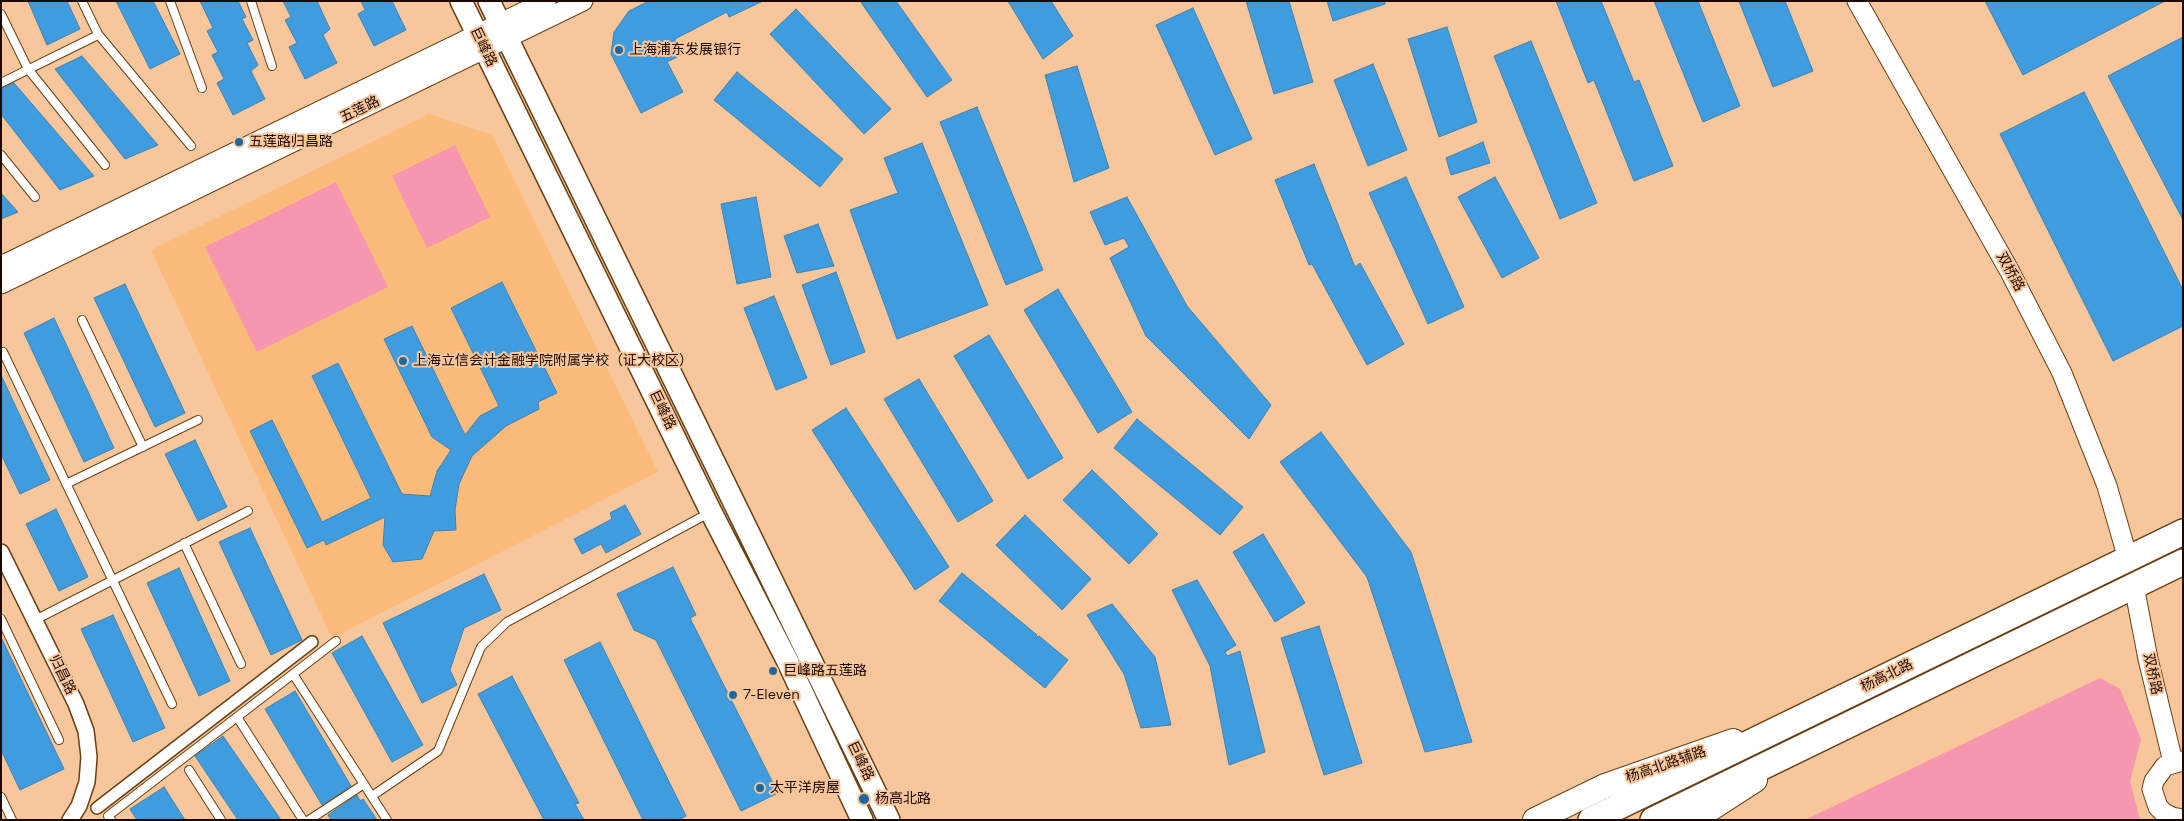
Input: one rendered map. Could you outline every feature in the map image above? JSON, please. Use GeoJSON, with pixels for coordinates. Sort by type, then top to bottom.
{"type":"FeatureCollection","features":[{"type":"Feature","properties":{"kind":"highway","name":"杨高北路"},"geometry":{"type":"LineString","coordinates":[[1591,820],[2183,532]]}},
{"type":"Feature","properties":{"kind":"highway","name":"杨高北路"},"geometry":{"type":"LineString","coordinates":[[1652,820],[1814,743],[2183,562]]}},
{"type":"Feature","properties":{"kind":"main road","name":"巨峰路"},"geometry":{"type":"LineString","coordinates":[[461,1],[711,512],[787,660],[862,820]]}},
{"type":"Feature","properties":{"kind":"main road","name":"巨峰路"},"geometry":{"type":"LineString","coordinates":[[490,1],[889,820]]}},
{"type":"Feature","properties":{"kind":"main road","name":"杨高北路辅路"},"geometry":{"type":"LineString","coordinates":[[1534,820],[1605,786],[1801,718]]}},
{"type":"Feature","properties":{"kind":"main road"},"geometry":{"type":"LineString","coordinates":[[1693,820],[1814,743]]}},
{"type":"Feature","properties":{"kind":"street","name":"五莲路"},"geometry":{"type":"LineString","coordinates":[[503,31],[546,1]]}},
{"type":"Feature","properties":{"kind":"street","name":"五莲路"},"geometry":{"type":"LineString","coordinates":[[1,284],[503,31],[583,1]]}},
{"type":"Feature","properties":{"kind":"street","name":"双桥路"},"geometry":{"type":"LineString","coordinates":[[1857,1],[2009,270],[2054,356],[2087,432],[2128,559]]}},
{"type":"Feature","properties":{"kind":"street","name":"五莲路"},"geometry":{"type":"LineString","coordinates":[[1,266],[481,42]]}},
{"type":"Feature","properties":{"kind":"street","name":"归昌路"},"geometry":{"type":"LineString","coordinates":[[1,552],[76,704],[86,731],[89,757],[87,782],[79,806],[70,820]]}},
{"type":"Feature","properties":{"kind":"street","name":"双桥路"},"geometry":{"type":"LineString","coordinates":[[2134,586],[2148,659],[2178,762],[2165,766],[2154,781],[2154,798],[2164,813],[2183,819]]}},
{"type":"Feature","properties":{"kind":"street"},"geometry":{"type":"LineString","coordinates":[[97,808],[312,642]]}},
{"type":"Feature","properties":{"kind":"lane"},"geometry":{"type":"LineString","coordinates":[[82,1],[98,35],[191,146]]}},
{"type":"Feature","properties":{"kind":"lane"},"geometry":{"type":"LineString","coordinates":[[170,1],[202,88]]}},
{"type":"Feature","properties":{"kind":"lane"},"geometry":{"type":"LineString","coordinates":[[251,1],[272,66]]}},
{"type":"Feature","properties":{"kind":"lane"},"geometry":{"type":"LineString","coordinates":[[1,14],[28,69],[105,165]]}},
{"type":"Feature","properties":{"kind":"lane"},"geometry":{"type":"LineString","coordinates":[[1,83],[98,35]]}},
{"type":"Feature","properties":{"kind":"lane"},"geometry":{"type":"LineString","coordinates":[[1,156],[35,197]]}},
{"type":"Feature","properties":{"kind":"lane"},"geometry":{"type":"LineString","coordinates":[[82,320],[143,447]]}},
{"type":"Feature","properties":{"kind":"lane"},"geometry":{"type":"LineString","coordinates":[[3,352],[172,704]]}},
{"type":"Feature","properties":{"kind":"lane"},"geometry":{"type":"LineString","coordinates":[[66,484],[198,420]]}},
{"type":"Feature","properties":{"kind":"lane"},"geometry":{"type":"LineString","coordinates":[[35,620],[248,512]]}},
{"type":"Feature","properties":{"kind":"lane"},"geometry":{"type":"LineString","coordinates":[[372,796],[438,751],[481,647],[507,622],[711,512]]}},
{"type":"Feature","properties":{"kind":"lane"},"geometry":{"type":"LineString","coordinates":[[184,543],[241,664]]}},
{"type":"Feature","properties":{"kind":"lane"},"geometry":{"type":"LineString","coordinates":[[1,619],[5,635],[59,740]]}},
{"type":"Feature","properties":{"kind":"lane"},"geometry":{"type":"LineString","coordinates":[[111,820],[108,816],[336,641]]}},
{"type":"Feature","properties":{"kind":"lane"},"geometry":{"type":"LineString","coordinates":[[293,674],[388,820]]}},
{"type":"Feature","properties":{"kind":"lane"},"geometry":{"type":"LineString","coordinates":[[237,717],[302,820]]}},
{"type":"Feature","properties":{"kind":"lane"},"geometry":{"type":"LineString","coordinates":[[189,770],[221,820]]}},
{"type":"Feature","properties":{"kind":"lane"},"geometry":{"type":"LineString","coordinates":[[309,820],[364,784]]}},
{"type":"Feature","properties":{"kind":"lane"},"geometry":{"type":"LineString","coordinates":[[1,797],[12,820]]}},
{"type":"Feature","properties":{"kind":"shaded area","name":"上海立信会计金融学院附属学校（证大校区）"},"geometry":{"type":"Polygon","coordinates":[[[429,114],[492,135],[658,472],[332,638],[151,250],[429,114]]]}},
{"type":"Feature","properties":{"kind":"shaded area"},"geometry":{"type":"Polygon","coordinates":[[[455,145],[490,217],[427,248],[392,176],[455,145]]]}},
{"type":"Feature","properties":{"kind":"shaded area"},"geometry":{"type":"Polygon","coordinates":[[[336,182],[388,287],[257,352],[205,247],[336,182]]]}},
{"type":"Feature","properties":{"kind":"shaded area"},"geometry":{"type":"Polygon","coordinates":[[[2100,678],[2120,689],[2141,739],[2130,781],[2140,820],[1805,820],[2100,678]]]}},
{"type":"Feature","properties":{"kind":"building"},"geometry":{"type":"Polygon","coordinates":[[[28,1],[67,1],[80,29],[47,45],[28,1]]]}},
{"type":"Feature","properties":{"kind":"building"},"geometry":{"type":"Polygon","coordinates":[[[116,1],[153,1],[180,54],[150,69],[116,1]]]}},
{"type":"Feature","properties":{"kind":"building"},"geometry":{"type":"Polygon","coordinates":[[[200,1],[238,1],[246,17],[242,19],[253,40],[247,43],[258,65],[251,71],[265,99],[233,115],[217,83],[224,79],[212,55],[218,52],[207,31],[213,28],[200,1]]]}},
{"type":"Feature","properties":{"kind":"building"},"geometry":{"type":"Polygon","coordinates":[[[283,1],[317,1],[330,29],[323,35],[337,63],[305,79],[289,47],[297,43],[285,20],[291,17],[283,1]]]}},
{"type":"Feature","properties":{"kind":"building"},"geometry":{"type":"Polygon","coordinates":[[[361,1],[392,1],[406,30],[374,46],[358,14],[365,10],[361,1]]]}},
{"type":"Feature","properties":{"kind":"building"},"geometry":{"type":"Polygon","coordinates":[[[649,1],[763,1],[729,17],[727,12],[675,39],[683,54],[667,62],[683,92],[641,113],[611,54],[614,32],[629,11],[649,1]]]}},
{"type":"Feature","properties":{"kind":"building"},"geometry":{"type":"Polygon","coordinates":[[[860,1],[896,1],[952,80],[927,97],[860,1]]]}},
{"type":"Feature","properties":{"kind":"building"},"geometry":{"type":"Polygon","coordinates":[[[1008,1],[1051,1],[1073,36],[1043,59],[1008,1]]]}},
{"type":"Feature","properties":{"kind":"building"},"geometry":{"type":"Polygon","coordinates":[[[1246,1],[1289,1],[1313,82],[1274,94],[1246,1]]]}},
{"type":"Feature","properties":{"kind":"building"},"geometry":{"type":"Polygon","coordinates":[[[1327,1],[1385,1],[1385,4],[1333,21],[1327,1]]]}},
{"type":"Feature","properties":{"kind":"building"},"geometry":{"type":"Polygon","coordinates":[[[1556,1],[1601,1],[1634,82],[1639,80],[1673,166],[1634,181],[1594,80],[1588,83],[1556,1]]]}},
{"type":"Feature","properties":{"kind":"building"},"geometry":{"type":"Polygon","coordinates":[[[1654,1],[1698,1],[1740,106],[1703,122],[1654,1]]]}},
{"type":"Feature","properties":{"kind":"building"},"geometry":{"type":"Polygon","coordinates":[[[1739,1],[1785,1],[1813,71],[1773,87],[1739,1]]]}},
{"type":"Feature","properties":{"kind":"building"},"geometry":{"type":"Polygon","coordinates":[[[1985,1],[2165,1],[2023,75],[1985,1]]]}},
{"type":"Feature","properties":{"kind":"building"},"geometry":{"type":"Polygon","coordinates":[[[1193,8],[1252,139],[1215,155],[1156,25],[1193,8]]]}},
{"type":"Feature","properties":{"kind":"building"},"geometry":{"type":"Polygon","coordinates":[[[796,9],[891,109],[864,134],[770,34],[796,9]]]}},
{"type":"Feature","properties":{"kind":"building"},"geometry":{"type":"Polygon","coordinates":[[[1447,27],[1477,122],[1439,137],[1408,39],[1447,27]]]}},
{"type":"Feature","properties":{"kind":"building"},"geometry":{"type":"Polygon","coordinates":[[[2183,37],[2183,220],[2108,76],[2183,37]]]}},
{"type":"Feature","properties":{"kind":"building"},"geometry":{"type":"Polygon","coordinates":[[[1531,41],[1597,203],[1560,219],[1494,56],[1531,41]]]}},
{"type":"Feature","properties":{"kind":"building"},"geometry":{"type":"Polygon","coordinates":[[[82,56],[158,145],[125,159],[55,69],[82,56]]]}},
{"type":"Feature","properties":{"kind":"building"},"geometry":{"type":"Polygon","coordinates":[[[1373,64],[1407,150],[1368,166],[1334,80],[1373,64]]]}},
{"type":"Feature","properties":{"kind":"building"},"geometry":{"type":"Polygon","coordinates":[[[1077,66],[1109,168],[1074,182],[1045,75],[1077,66]]]}},
{"type":"Feature","properties":{"kind":"building"},"geometry":{"type":"Polygon","coordinates":[[[737,72],[843,159],[820,187],[714,100],[737,72]]]}},
{"type":"Feature","properties":{"kind":"building"},"geometry":{"type":"Polygon","coordinates":[[[14,83],[94,176],[60,190],[1,114],[1,89],[14,83]]]}},
{"type":"Feature","properties":{"kind":"building"},"geometry":{"type":"Polygon","coordinates":[[[2084,92],[2183,290],[2183,326],[2113,361],[2000,134],[2084,92]]]}},
{"type":"Feature","properties":{"kind":"building"},"geometry":{"type":"Polygon","coordinates":[[[977,107],[1043,270],[1006,285],[940,122],[977,107]]]}},
{"type":"Feature","properties":{"kind":"building"},"geometry":{"type":"Polygon","coordinates":[[[1483,142],[1490,163],[1451,175],[1446,158],[1483,142]]]}},
{"type":"Feature","properties":{"kind":"building"},"geometry":{"type":"Polygon","coordinates":[[[922,143],[988,305],[897,339],[850,210],[898,193],[884,158],[922,143]]]}},
{"type":"Feature","properties":{"kind":"building"},"geometry":{"type":"Polygon","coordinates":[[[1314,164],[1355,267],[1360,263],[1404,344],[1367,365],[1312,264],[1309,265],[1275,180],[1314,164]]]}},
{"type":"Feature","properties":{"kind":"building"},"geometry":{"type":"Polygon","coordinates":[[[1406,177],[1464,307],[1428,324],[1369,193],[1406,177]]]}},
{"type":"Feature","properties":{"kind":"building"},"geometry":{"type":"Polygon","coordinates":[[[1495,177],[1539,258],[1502,278],[1458,197],[1495,177]]]}},
{"type":"Feature","properties":{"kind":"building"},"geometry":{"type":"Polygon","coordinates":[[[1,193],[18,212],[1,219],[1,193]]]}},
{"type":"Feature","properties":{"kind":"building"},"geometry":{"type":"Polygon","coordinates":[[[756,197],[771,277],[737,284],[721,204],[756,197]]]}},
{"type":"Feature","properties":{"kind":"building"},"geometry":{"type":"Polygon","coordinates":[[[1127,197],[1187,306],[1271,405],[1249,439],[1146,336],[1110,258],[1129,247],[1124,238],[1105,245],[1090,212],[1127,197]]]}},
{"type":"Feature","properties":{"kind":"building"},"geometry":{"type":"Polygon","coordinates":[[[818,224],[834,266],[797,273],[784,236],[818,224]]]}},
{"type":"Feature","properties":{"kind":"building"},"geometry":{"type":"Polygon","coordinates":[[[836,272],[865,352],[831,365],[802,285],[836,272]]]}},
{"type":"Feature","properties":{"kind":"building"},"geometry":{"type":"Polygon","coordinates":[[[502,282],[557,393],[538,402],[539,409],[506,426],[472,456],[459,484],[455,510],[456,530],[434,531],[422,559],[393,562],[383,545],[385,517],[326,545],[324,540],[307,548],[250,431],[272,420],[322,522],[371,498],[312,376],[338,363],[402,494],[430,496],[437,471],[451,450],[432,437],[384,339],[412,326],[465,435],[480,416],[499,406],[451,308],[502,282]]]}},
{"type":"Feature","properties":{"kind":"building"},"geometry":{"type":"Polygon","coordinates":[[[125,284],[185,413],[155,427],[94,298],[125,284]]]}},
{"type":"Feature","properties":{"kind":"building"},"geometry":{"type":"Polygon","coordinates":[[[1058,289],[1132,412],[1098,433],[1024,310],[1058,289]]]}},
{"type":"Feature","properties":{"kind":"building"},"geometry":{"type":"Polygon","coordinates":[[[774,296],[807,378],[776,390],[744,308],[774,296]]]}},
{"type":"Feature","properties":{"kind":"building"},"geometry":{"type":"Polygon","coordinates":[[[54,318],[114,448],[84,462],[24,333],[54,318]]]}},
{"type":"Feature","properties":{"kind":"building"},"geometry":{"type":"Polygon","coordinates":[[[989,335],[1063,458],[1028,479],[954,356],[989,335]]]}},
{"type":"Feature","properties":{"kind":"building"},"geometry":{"type":"Polygon","coordinates":[[[1,375],[50,480],[20,494],[1,454],[1,375]]]}},
{"type":"Feature","properties":{"kind":"building"},"geometry":{"type":"Polygon","coordinates":[[[919,379],[993,501],[958,522],[884,399],[919,379]]]}},
{"type":"Feature","properties":{"kind":"building"},"geometry":{"type":"Polygon","coordinates":[[[846,408],[949,567],[915,590],[812,430],[846,408]]]}},
{"type":"Feature","properties":{"kind":"building"},"geometry":{"type":"Polygon","coordinates":[[[1137,419],[1243,507],[1220,535],[1114,448],[1137,419]]]}},
{"type":"Feature","properties":{"kind":"building"},"geometry":{"type":"Polygon","coordinates":[[[1321,432],[1411,552],[1472,742],[1425,752],[1367,577],[1280,462],[1321,432]]]}},
{"type":"Feature","properties":{"kind":"building"},"geometry":{"type":"Polygon","coordinates":[[[195,440],[227,507],[198,521],[165,454],[195,440]]]}},
{"type":"Feature","properties":{"kind":"building"},"geometry":{"type":"Polygon","coordinates":[[[1092,470],[1158,534],[1129,564],[1063,500],[1092,470]]]}},
{"type":"Feature","properties":{"kind":"building"},"geometry":{"type":"Polygon","coordinates":[[[625,505],[641,534],[606,553],[601,544],[582,554],[574,539],[612,519],[610,513],[625,505]]]}},
{"type":"Feature","properties":{"kind":"building"},"geometry":{"type":"Polygon","coordinates":[[[56,509],[88,577],[59,591],[26,524],[56,509]]]}},
{"type":"Feature","properties":{"kind":"building"},"geometry":{"type":"Polygon","coordinates":[[[1025,515],[1091,579],[1062,610],[996,545],[1025,515]]]}},
{"type":"Feature","properties":{"kind":"building"},"geometry":{"type":"Polygon","coordinates":[[[250,528],[302,640],[271,655],[219,542],[250,528]]]}},
{"type":"Feature","properties":{"kind":"building"},"geometry":{"type":"Polygon","coordinates":[[[1263,534],[1305,603],[1275,622],[1233,552],[1263,534]]]}},
{"type":"Feature","properties":{"kind":"building"},"geometry":{"type":"Polygon","coordinates":[[[673,567],[696,615],[690,618],[778,793],[741,811],[656,640],[634,630],[617,594],[673,567]]]}},
{"type":"Feature","properties":{"kind":"building"},"geometry":{"type":"Polygon","coordinates":[[[179,568],[230,681],[199,696],[147,583],[179,568]]]}},
{"type":"Feature","properties":{"kind":"building"},"geometry":{"type":"Polygon","coordinates":[[[962,573],[1037,635],[1034,638],[1039,636],[1068,660],[1045,688],[939,601],[962,573]]]}},
{"type":"Feature","properties":{"kind":"building"},"geometry":{"type":"Polygon","coordinates":[[[484,574],[501,610],[464,628],[450,670],[457,685],[422,703],[383,623],[484,574]]]}},
{"type":"Feature","properties":{"kind":"building"},"geometry":{"type":"Polygon","coordinates":[[[1197,580],[1236,645],[1225,652],[1227,656],[1240,651],[1265,752],[1229,765],[1210,666],[1172,590],[1197,580]]]}},
{"type":"Feature","properties":{"kind":"building"},"geometry":{"type":"Polygon","coordinates":[[[1112,604],[1155,657],[1171,725],[1141,728],[1124,674],[1087,615],[1112,604]]]}},
{"type":"Feature","properties":{"kind":"building"},"geometry":{"type":"Polygon","coordinates":[[[113,615],[165,728],[133,742],[81,629],[113,615]]]}},
{"type":"Feature","properties":{"kind":"building"},"geometry":{"type":"Polygon","coordinates":[[[1319,626],[1362,763],[1324,775],[1281,638],[1319,626]]]}},
{"type":"Feature","properties":{"kind":"building"},"geometry":{"type":"Polygon","coordinates":[[[362,636],[423,745],[392,762],[332,653],[362,636]]]}},
{"type":"Feature","properties":{"kind":"building"},"geometry":{"type":"Polygon","coordinates":[[[1,637],[64,769],[20,790],[1,750],[1,637]]]}},
{"type":"Feature","properties":{"kind":"building"},"geometry":{"type":"Polygon","coordinates":[[[600,642],[686,816],[679,820],[643,820],[564,660],[600,642]]]}},
{"type":"Feature","properties":{"kind":"building"},"geometry":{"type":"Polygon","coordinates":[[[512,676],[579,803],[575,804],[584,820],[544,820],[478,694],[512,676]]]}},
{"type":"Feature","properties":{"kind":"building"},"geometry":{"type":"Polygon","coordinates":[[[295,691],[351,786],[322,805],[265,709],[295,691]]]}},
{"type":"Feature","properties":{"kind":"building"},"geometry":{"type":"Polygon","coordinates":[[[223,736],[281,820],[238,820],[195,756],[223,736]]]}},
{"type":"Feature","properties":{"kind":"building"},"geometry":{"type":"Polygon","coordinates":[[[164,787],[185,820],[137,820],[130,809],[164,787]]]}},
{"type":"Feature","properties":{"kind":"building"},"geometry":{"type":"Polygon","coordinates":[[[357,795],[360,801],[363,799],[377,820],[331,820],[328,815],[357,795]]]}},
{"type":"Feature","properties":{"kind":"place","name":"上海浦东发展银行"},"geometry":{"type":"Point","coordinates":[619,50]}},
{"type":"Feature","properties":{"kind":"place","name":"五莲路归昌路"},"geometry":{"type":"Point","coordinates":[239,142]}},
{"type":"Feature","properties":{"kind":"place","name":"上海立信会计金融学院附属学校（证大校区）"},"geometry":{"type":"Point","coordinates":[403,361]}},
{"type":"Feature","properties":{"kind":"place","name":"巨峰路五莲路"},"geometry":{"type":"Point","coordinates":[773,671]}},
{"type":"Feature","properties":{"kind":"place","name":"7-Eleven"},"geometry":{"type":"Point","coordinates":[733,695]}},
{"type":"Feature","properties":{"kind":"place","name":"太平洋房屋"},"geometry":{"type":"Point","coordinates":[760,788]}},
{"type":"Feature","properties":{"kind":"place","name":"杨高北路"},"geometry":{"type":"Point","coordinates":[864,799]}}]}
